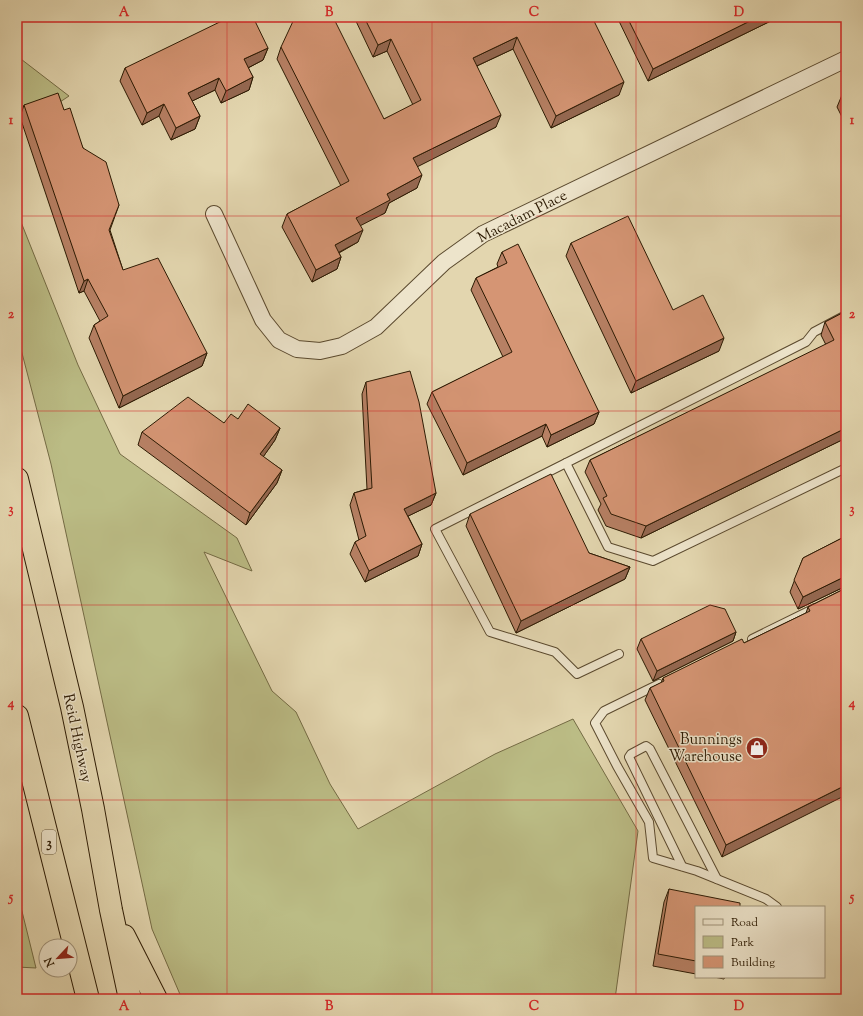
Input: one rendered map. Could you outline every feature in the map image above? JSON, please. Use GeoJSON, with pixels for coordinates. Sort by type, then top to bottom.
{"type":"FeatureCollection","features":[{"type":"Feature","properties":{"kind":"highway","name":"Reid Highway"},"geometry":{"type":"LineString","coordinates":[[17,479],[72,707],[93,809],[111,910],[130,999]]}},
{"type":"Feature","properties":{"kind":"highway","name":"3"},"geometry":{"type":"LineString","coordinates":[[18,719],[86,996]]}},
{"type":"Feature","properties":{"kind":"highway"},"geometry":{"type":"LineString","coordinates":[[111,910],[156,999]]}},
{"type":"Feature","properties":{"kind":"street","name":"Macadam Place"},"geometry":{"type":"LineString","coordinates":[[214,214],[263,320],[279,340],[297,349],[320,352],[342,346],[376,326],[444,262],[483,234],[846,59]]}},
{"type":"Feature","properties":{"kind":"lane"},"geometry":{"type":"LineString","coordinates":[[619,654],[577,674],[555,652],[490,632],[435,529],[806,342],[814,332],[846,315]]}},
{"type":"Feature","properties":{"kind":"lane"},"geometry":{"type":"LineString","coordinates":[[566,463],[608,547],[653,561],[846,468]]}},
{"type":"Feature","properties":{"kind":"lane"},"geometry":{"type":"LineString","coordinates":[[745,642],[826,602]]}},
{"type":"Feature","properties":{"kind":"lane"},"geometry":{"type":"LineString","coordinates":[[667,680],[604,711],[595,723],[616,766],[649,822],[653,858],[682,866],[717,879],[766,899],[776,906]]}},
{"type":"Feature","properties":{"kind":"lane"},"geometry":{"type":"LineString","coordinates":[[682,866],[629,757],[630,754],[646,746],[650,748],[717,879]]}},
{"type":"Feature","properties":{"kind":"green space"},"geometry":{"type":"Polygon","coordinates":[[[17,56],[69,96],[54,106],[17,119],[17,56]]]}},
{"type":"Feature","properties":{"kind":"green space"},"geometry":{"type":"Polygon","coordinates":[[[17,212],[78,365],[120,454],[237,538],[252,571],[204,552],[272,691],[296,712],[330,784],[358,829],[495,754],[573,719],[638,831],[615,999],[182,999],[152,929],[51,464],[17,334],[17,212]]]}},
{"type":"Feature","properties":{"kind":"green space"},"geometry":{"type":"Polygon","coordinates":[[[17,891],[36,968],[17,967],[17,891]]]}},
{"type":"Feature","properties":{"kind":"building"},"geometry":{"type":"Polygon","coordinates":[[[230,17],[253,17],[268,48],[244,59],[253,77],[226,91],[219,78],[188,93],[200,116],[176,128],[164,104],[147,113],[125,68],[230,17]]]}},
{"type":"Feature","properties":{"kind":"building"},"geometry":{"type":"Polygon","coordinates":[[[295,17],[333,17],[384,119],[421,100],[391,39],[378,45],[364,17],[592,17],[624,82],[556,116],[517,37],[473,58],[501,115],[413,158],[422,175],[387,194],[390,200],[356,218],[363,230],[335,245],[341,257],[316,270],[287,214],[349,181],[281,47],[295,17]]]}},
{"type":"Feature","properties":{"kind":"building"},"geometry":{"type":"Polygon","coordinates":[[[627,17],[758,17],[653,69],[627,17]]]}},
{"type":"Feature","properties":{"kind":"building"},"geometry":{"type":"Polygon","coordinates":[[[58,93],[64,110],[70,108],[83,148],[106,162],[119,205],[109,230],[123,270],[158,258],[207,353],[123,396],[94,325],[108,316],[88,279],[84,281],[24,105],[58,93]]]}},
{"type":"Feature","properties":{"kind":"building"},"geometry":{"type":"Polygon","coordinates":[[[846,93],[846,103],[842,95],[846,93]]]}},
{"type":"Feature","properties":{"kind":"building"},"geometry":{"type":"Polygon","coordinates":[[[628,216],[673,310],[703,295],[724,338],[636,381],[571,243],[628,216]]]}},
{"type":"Feature","properties":{"kind":"building"},"geometry":{"type":"Polygon","coordinates":[[[518,244],[599,412],[551,435],[546,424],[467,463],[432,392],[512,352],[476,278],[507,263],[502,252],[518,244]]]}},
{"type":"Feature","properties":{"kind":"building"},"geometry":{"type":"Polygon","coordinates":[[[846,311],[846,428],[646,526],[611,514],[603,498],[607,496],[590,460],[834,340],[825,322],[846,311]]]}},
{"type":"Feature","properties":{"kind":"building"},"geometry":{"type":"Polygon","coordinates":[[[410,371],[419,402],[436,493],[404,509],[422,544],[369,571],[355,542],[366,536],[354,493],[372,488],[366,382],[410,371]]]}},
{"type":"Feature","properties":{"kind":"building"},"geometry":{"type":"Polygon","coordinates":[[[188,397],[224,423],[231,414],[238,419],[248,404],[280,428],[260,454],[282,470],[250,513],[142,432],[188,397]]]}},
{"type":"Feature","properties":{"kind":"building"},"geometry":{"type":"Polygon","coordinates":[[[551,474],[589,553],[630,567],[521,621],[470,514],[551,474]]]}},
{"type":"Feature","properties":{"kind":"building"},"geometry":{"type":"Polygon","coordinates":[[[846,536],[846,576],[803,597],[794,580],[803,558],[846,536]]]}},
{"type":"Feature","properties":{"kind":"building","name":"Bunnings Warehouse"},"geometry":{"type":"Polygon","coordinates":[[[846,588],[846,785],[726,845],[650,688],[664,681],[663,678],[742,639],[744,643],[810,611],[808,607],[846,588]]]}},
{"type":"Feature","properties":{"kind":"building"},"geometry":{"type":"Polygon","coordinates":[[[710,605],[725,609],[736,632],[657,671],[641,639],[710,605]]]}},
{"type":"Feature","properties":{"kind":"building"},"geometry":{"type":"Polygon","coordinates":[[[669,889],[740,903],[740,906],[695,906],[695,961],[658,954],[669,889]]]}},
{"type":"Feature","properties":{"kind":"place","name":"Bunnings Warehouse"},"geometry":{"type":"Point","coordinates":[757,748]}}]}
